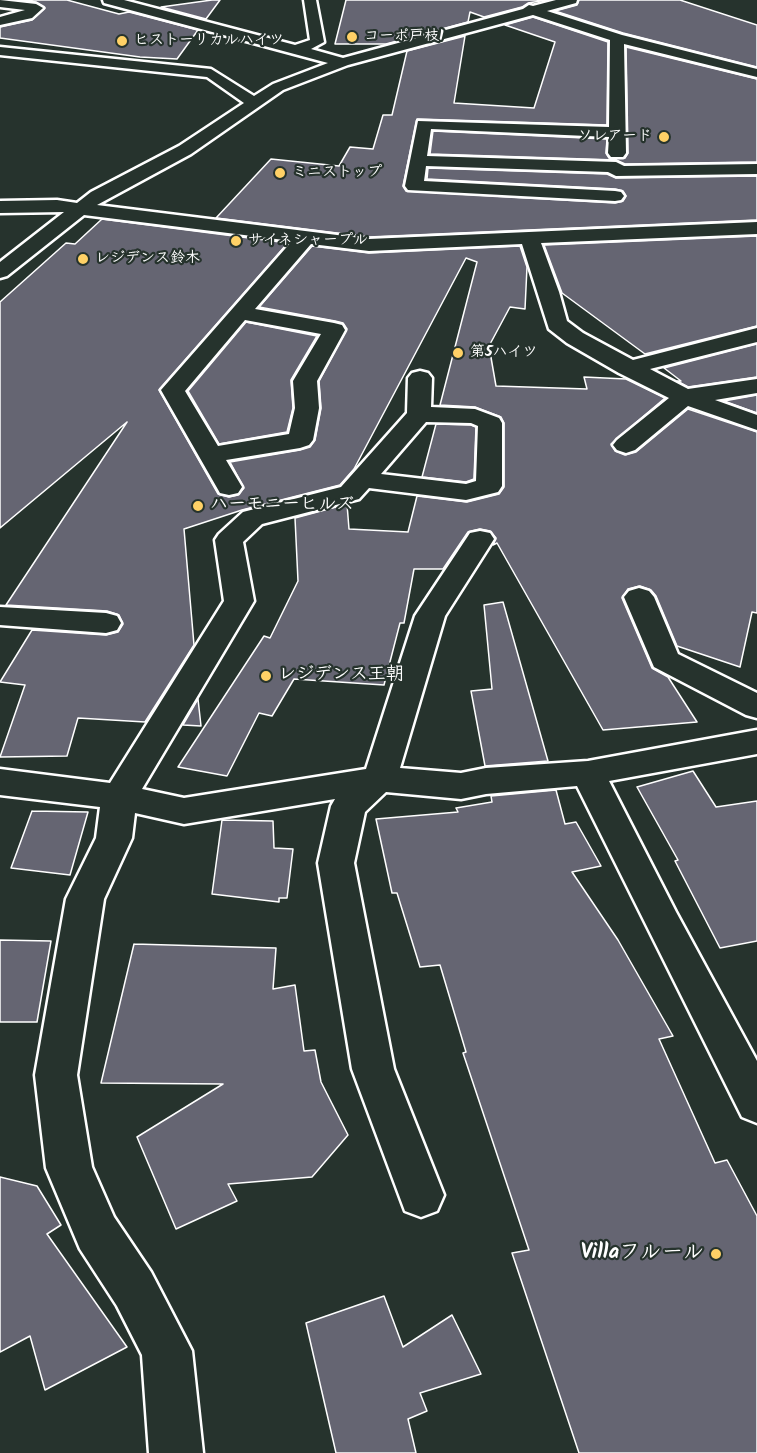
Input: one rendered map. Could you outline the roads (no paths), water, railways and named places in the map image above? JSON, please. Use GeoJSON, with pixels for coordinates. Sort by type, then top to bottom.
{"type":"FeatureCollection","features":[{"type":"Feature","properties":{"kind":"street"},"geometry":{"type":"LineString","coordinates":[[109,0],[343,62]]}},
{"type":"Feature","properties":{"kind":"street"},"geometry":{"type":"LineString","coordinates":[[298,50],[317,42],[310,0]]}},
{"type":"Feature","properties":{"kind":"street"},"geometry":{"type":"LineString","coordinates":[[0,272],[97,196],[185,150],[278,87],[343,62],[571,0]]}},
{"type":"Feature","properties":{"kind":"street"},"geometry":{"type":"LineString","coordinates":[[0,3],[36,8]]}},
{"type":"Feature","properties":{"kind":"street"},"geometry":{"type":"LineString","coordinates":[[514,3],[617,38],[757,73]]}},
{"type":"Feature","properties":{"kind":"street"},"geometry":{"type":"LineString","coordinates":[[0,16],[36,8]]}},
{"type":"Feature","properties":{"kind":"street"},"geometry":{"type":"LineString","coordinates":[[0,21],[27,15],[36,8]]}},
{"type":"Feature","properties":{"kind":"street"},"geometry":{"type":"LineString","coordinates":[[613,234],[617,132],[617,38]]}},
{"type":"Feature","properties":{"kind":"street"},"geometry":{"type":"LineString","coordinates":[[0,51],[210,73],[253,102]]}},
{"type":"Feature","properties":{"kind":"street"},"geometry":{"type":"LineString","coordinates":[[731,66],[757,59]]}},
{"type":"Feature","properties":{"kind":"street"},"geometry":{"type":"LineString","coordinates":[[615,196],[414,186],[424,124],[617,132]]}},
{"type":"Feature","properties":{"kind":"street"},"geometry":{"type":"LineString","coordinates":[[418,160],[616,169],[757,169]]}},
{"type":"Feature","properties":{"kind":"street"},"geometry":{"type":"LineString","coordinates":[[0,207],[45,205],[369,244],[757,228]]}},
{"type":"Feature","properties":{"kind":"street"},"geometry":{"type":"LineString","coordinates":[[229,487],[173,390],[307,236]]}},
{"type":"Feature","properties":{"kind":"street"},"geometry":{"type":"LineString","coordinates":[[529,237],[549,292],[557,324],[575,338],[627,368],[685,397],[757,423]]}},
{"type":"Feature","properties":{"kind":"street"},"geometry":{"type":"LineString","coordinates":[[210,454],[300,440],[307,408],[305,381],[334,330],[241,313]]}},
{"type":"Feature","properties":{"kind":"street"},"geometry":{"type":"LineString","coordinates":[[627,368],[757,335]]}},
{"type":"Feature","properties":{"kind":"street"},"geometry":{"type":"LineString","coordinates":[[176,1453],[167,1351],[134,1289],[97,1233],[69,1167],[56,1075],[85,899],[114,838],[119,797],[238,601],[229,540],[253,518],[350,493],[419,414],[420,378]]}},
{"type":"Feature","properties":{"kind":"street"},"geometry":{"type":"LineString","coordinates":[[626,445],[685,397],[757,386]]}},
{"type":"Feature","properties":{"kind":"street"},"geometry":{"type":"LineString","coordinates":[[362,479],[466,492],[489,486],[490,423],[475,416],[419,414]]}},
{"type":"Feature","properties":{"kind":"street"},"geometry":{"type":"LineString","coordinates":[[421,1195],[373,1069],[336,863],[349,806],[379,779],[430,616],[480,539]]}},
{"type":"Feature","properties":{"kind":"street"},"geometry":{"type":"LineString","coordinates":[[639,597],[665,660],[757,707]]}},
{"type":"Feature","properties":{"kind":"street"},"geometry":{"type":"LineString","coordinates":[[0,616],[106,623]]}},
{"type":"Feature","properties":{"kind":"street"},"geometry":{"type":"LineString","coordinates":[[0,782],[119,797],[184,811],[379,779],[461,786],[486,781],[588,773],[757,742]]}},
{"type":"Feature","properties":{"kind":"street"},"geometry":{"type":"LineString","coordinates":[[588,773],[662,922],[757,1103]]}},
{"type":"Feature","properties":{"kind":"place","name":"コーポ戸枝1"},"geometry":{"type":"Point","coordinates":[352,37]}},
{"type":"Feature","properties":{"kind":"place","name":"ヒストーリカルハイツ"},"geometry":{"type":"Point","coordinates":[122,41]}},
{"type":"Feature","properties":{"kind":"place","name":"ソレアード"},"geometry":{"type":"Point","coordinates":[664,137]}},
{"type":"Feature","properties":{"kind":"place","name":"ミニストップ"},"geometry":{"type":"Point","coordinates":[280,173]}},
{"type":"Feature","properties":{"kind":"place","name":"サイネシャープル"},"geometry":{"type":"Point","coordinates":[236,241]}},
{"type":"Feature","properties":{"kind":"place","name":"レジデンス鈴木"},"geometry":{"type":"Point","coordinates":[83,259]}},
{"type":"Feature","properties":{"kind":"place","name":"第5ハイツ"},"geometry":{"type":"Point","coordinates":[458,353]}},
{"type":"Feature","properties":{"kind":"place","name":"ハーモニーヒルズ"},"geometry":{"type":"Point","coordinates":[198,506]}},
{"type":"Feature","properties":{"kind":"place","name":"レジデンス王朝"},"geometry":{"type":"Point","coordinates":[266,676]}},
{"type":"Feature","properties":{"kind":"place","name":"Villaフルール"},"geometry":{"type":"Point","coordinates":[716,1254]}}]}
